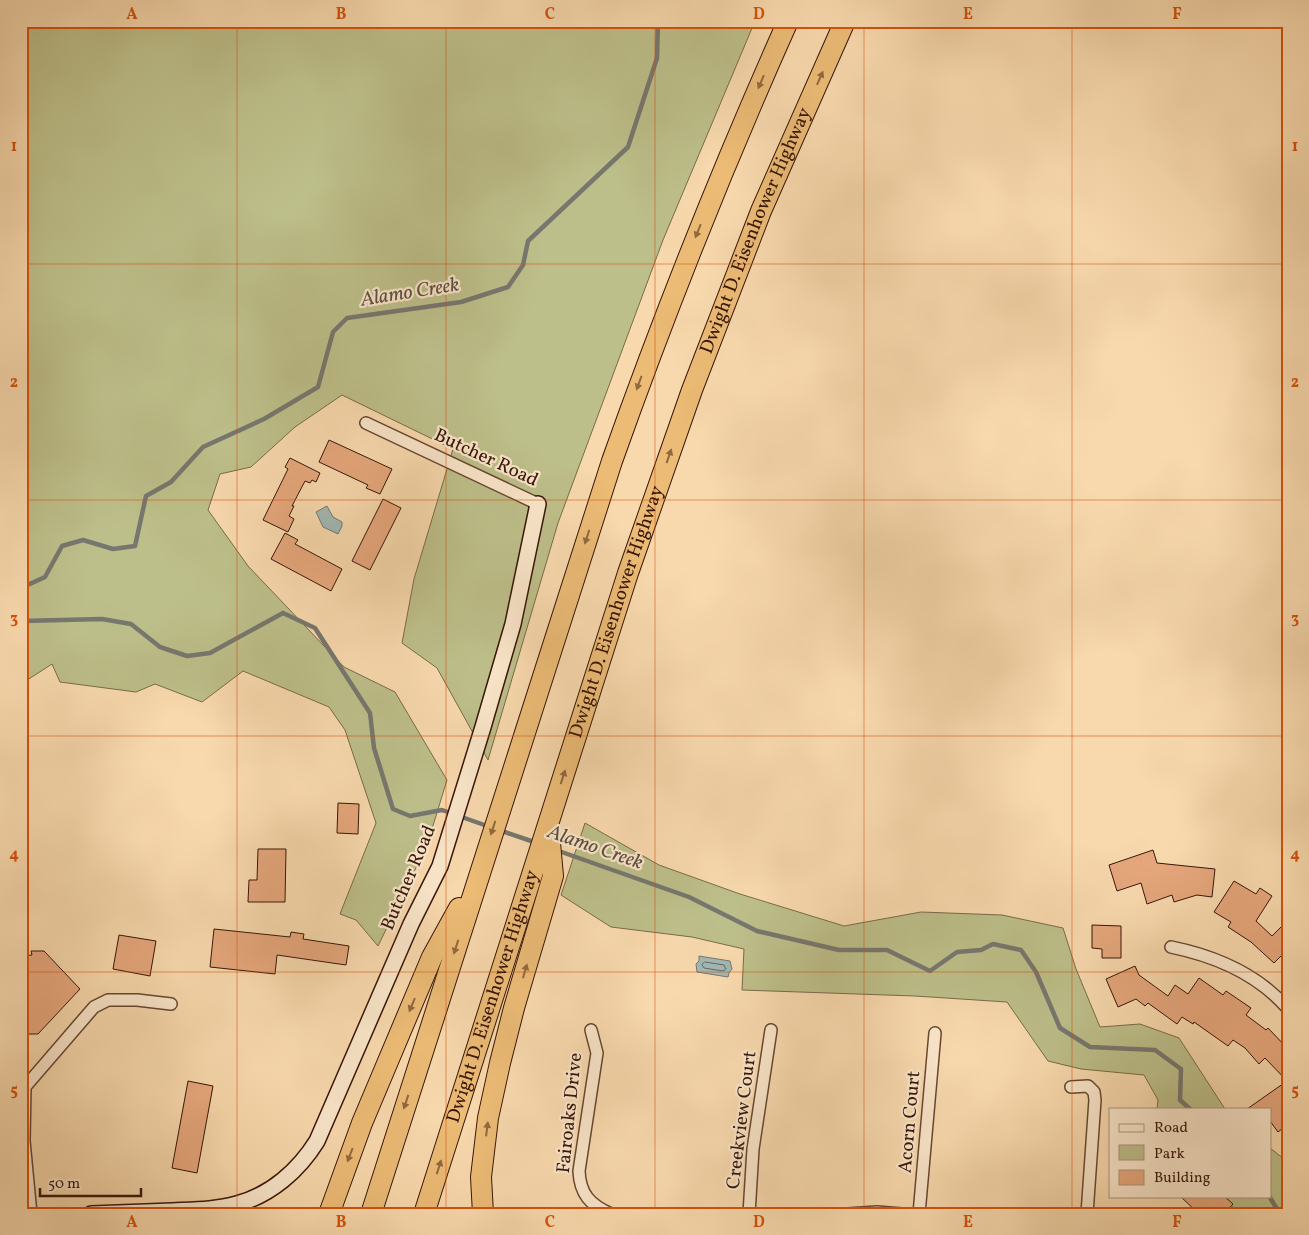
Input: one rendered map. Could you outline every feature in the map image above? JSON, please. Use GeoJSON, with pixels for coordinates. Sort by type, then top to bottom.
{"type":"FeatureCollection","features":[{"type":"Feature","properties":{"kind":"highway"},"geometry":{"type":"LineString","coordinates":[[371,1214],[602,489],[642,375],[713,194],[788,21]]}},
{"type":"Feature","properties":{"kind":"highway","name":"Dwight D. Eisenhower Highway"},"geometry":{"type":"LineString","coordinates":[[424,1214],[628,573],[692,390],[760,212],[845,21]]}},
{"type":"Feature","properties":{"kind":"highway"},"geometry":{"type":"LineString","coordinates":[[483,1214],[481,1177],[488,1118],[500,1062],[553,876],[548,823]]}},
{"type":"Feature","properties":{"kind":"highway"},"geometry":{"type":"LineString","coordinates":[[330,1214],[362,1123],[432,956],[484,859]]}},
{"type":"Feature","properties":{"kind":"street","name":"Butcher Road"},"geometry":{"type":"LineString","coordinates":[[91,1214],[210,1209],[237,1204],[266,1192],[298,1168],[308,1156],[322,1132],[411,924],[440,866],[513,624],[538,504],[366,423]]}},
{"type":"Feature","properties":{"kind":"street"},"geometry":{"type":"LineString","coordinates":[[1171,947],[1200,953],[1234,967],[1285,1002]]}},
{"type":"Feature","properties":{"kind":"street"},"geometry":{"type":"LineString","coordinates":[[21,1212],[30,1214],[24,1141],[25,1087],[94,1007],[108,1000],[137,1000],[170,1004]]}},
{"type":"Feature","properties":{"kind":"street","name":"Fairoaks Drive"},"geometry":{"type":"LineString","coordinates":[[591,1030],[598,1053],[579,1171],[579,1183],[588,1199],[599,1209],[611,1214]]}},
{"type":"Feature","properties":{"kind":"street","name":"Creekview Court"},"geometry":{"type":"LineString","coordinates":[[749,1214],[753,1149],[771,1030]]}},
{"type":"Feature","properties":{"kind":"street","name":"Acorn Court"},"geometry":{"type":"LineString","coordinates":[[919,1214],[935,1033]]}},
{"type":"Feature","properties":{"kind":"street"},"geometry":{"type":"LineString","coordinates":[[1071,1087],[1088,1086],[1094,1092],[1087,1214]]}},
{"type":"Feature","properties":{"kind":"street"},"geometry":{"type":"LineString","coordinates":[[847,1214],[877,1212],[902,1214]]}},
{"type":"Feature","properties":{"kind":"green space"},"geometry":{"type":"Polygon","coordinates":[[[21,21],[755,21],[663,240],[558,523],[488,760],[437,668],[402,643],[414,579],[453,449],[342,395],[295,427],[251,467],[220,474],[208,510],[248,566],[344,667],[395,692],[447,780],[427,845],[378,946],[356,920],[340,914],[376,823],[345,730],[329,707],[243,671],[202,702],[155,684],[136,692],[60,682],[52,664],[21,684],[21,21]]]}},
{"type":"Feature","properties":{"kind":"green space"},"geometry":{"type":"Polygon","coordinates":[[[585,823],[659,865],[740,894],[844,926],[921,912],[1002,915],[1063,928],[1076,969],[1100,1027],[1140,1024],[1179,1038],[1224,1108],[1157,1108],[1158,1100],[1144,1075],[1081,1069],[1048,1061],[1007,1002],[915,996],[742,990],[744,949],[692,937],[611,927],[561,895],[585,823]]]}},
{"type":"Feature","properties":{"kind":"green space"},"geometry":{"type":"Polygon","coordinates":[[[1272,1150],[1288,1162],[1288,1214],[1238,1214],[1226,1198],[1272,1198],[1272,1150]]]}},
{"type":"Feature","properties":{"kind":"water"},"geometry":{"type":"Polygon","coordinates":[[[327,506],[333,517],[342,522],[338,534],[323,527],[316,512],[327,506]]]}},
{"type":"Feature","properties":{"kind":"water"},"geometry":{"type":"Polygon","coordinates":[[[699,956],[730,961],[732,969],[728,977],[697,972],[696,964],[699,961],[699,956]]]}},
{"type":"Feature","properties":{"kind":"building"},"geometry":{"type":"Polygon","coordinates":[[[329,440],[392,469],[380,494],[366,488],[368,485],[319,462],[329,440]]]}},
{"type":"Feature","properties":{"kind":"building"},"geometry":{"type":"Polygon","coordinates":[[[290,458],[320,473],[316,482],[312,480],[310,483],[305,481],[292,506],[294,506],[289,516],[294,519],[288,532],[263,520],[288,469],[285,467],[290,458]]]}},
{"type":"Feature","properties":{"kind":"building"},"geometry":{"type":"Polygon","coordinates":[[[383,499],[401,508],[370,570],[352,561],[383,499]]]}},
{"type":"Feature","properties":{"kind":"building"},"geometry":{"type":"Polygon","coordinates":[[[285,533],[298,540],[295,544],[342,569],[331,591],[271,559],[285,533]]]}},
{"type":"Feature","properties":{"kind":"building"},"geometry":{"type":"Polygon","coordinates":[[[338,803],[359,804],[358,834],[337,833],[338,803]]]}},
{"type":"Feature","properties":{"kind":"building"},"geometry":{"type":"Polygon","coordinates":[[[258,849],[286,849],[285,902],[248,902],[249,880],[257,880],[258,849]]]}},
{"type":"Feature","properties":{"kind":"building"},"geometry":{"type":"Polygon","coordinates":[[[1153,850],[1157,863],[1215,869],[1212,897],[1197,895],[1174,902],[1172,895],[1147,904],[1141,883],[1117,891],[1109,865],[1153,850]]]}},
{"type":"Feature","properties":{"kind":"building"},"geometry":{"type":"Polygon","coordinates":[[[1234,881],[1256,894],[1260,888],[1272,896],[1256,921],[1272,936],[1288,920],[1288,949],[1274,963],[1251,942],[1228,927],[1231,922],[1214,912],[1234,881]]]}},
{"type":"Feature","properties":{"kind":"building"},"geometry":{"type":"Polygon","coordinates":[[[1092,925],[1121,926],[1121,958],[1102,958],[1102,949],[1092,948],[1092,925]]]}},
{"type":"Feature","properties":{"kind":"building"},"geometry":{"type":"Polygon","coordinates":[[[214,929],[290,937],[291,932],[304,934],[303,939],[349,946],[346,965],[277,955],[275,974],[210,967],[214,929]]]}},
{"type":"Feature","properties":{"kind":"building"},"geometry":{"type":"Polygon","coordinates":[[[119,935],[156,941],[150,976],[113,969],[119,935]]]}},
{"type":"Feature","properties":{"kind":"building"},"geometry":{"type":"Polygon","coordinates":[[[31,951],[44,951],[80,989],[38,1034],[21,1034],[21,956],[32,955],[31,951]]]}},
{"type":"Feature","properties":{"kind":"building"},"geometry":{"type":"Polygon","coordinates":[[[1135,966],[1139,975],[1168,996],[1175,985],[1188,994],[1199,978],[1223,995],[1226,991],[1251,1008],[1246,1015],[1266,1030],[1268,1028],[1288,1049],[1288,1098],[1283,1101],[1288,1107],[1288,1124],[1278,1132],[1272,1124],[1272,1108],[1248,1108],[1287,1081],[1265,1058],[1259,1064],[1245,1048],[1233,1040],[1228,1046],[1194,1022],[1193,1024],[1182,1017],[1177,1024],[1148,1003],[1145,1006],[1136,999],[1118,1007],[1106,979],[1135,966]]]}},
{"type":"Feature","properties":{"kind":"building"},"geometry":{"type":"Polygon","coordinates":[[[188,1081],[213,1086],[197,1173],[172,1168],[188,1081]]]}},
{"type":"Feature","properties":{"kind":"building"},"geometry":{"type":"Polygon","coordinates":[[[1182,1198],[1226,1198],[1233,1204],[1224,1214],[1199,1214],[1182,1198]]]}},
{"type":"Feature","properties":{"kind":"waterway","name":"Alamo Creek"},"geometry":{"type":"LineString","coordinates":[[21,588],[45,577],[62,546],[83,540],[113,549],[135,546],[146,496],[171,482],[203,447],[264,419],[318,387],[333,332],[347,318],[461,302],[508,287],[523,265],[528,241],[628,147],[657,58],[658,21]]}},
{"type":"Feature","properties":{"kind":"waterway","name":"Alamo Creek"},"geometry":{"type":"LineString","coordinates":[[21,621],[102,619],[131,624],[160,647],[187,656],[210,653],[283,613],[315,628],[370,713],[374,748],[393,809],[410,816],[442,810],[490,827]]}},
{"type":"Feature","properties":{"kind":"waterway","name":"Alamo Creek"},"geometry":{"type":"LineString","coordinates":[[499,830],[537,843]]}},
{"type":"Feature","properties":{"kind":"waterway","name":"Alamo Creek"},"geometry":{"type":"LineString","coordinates":[[556,850],[689,897],[757,931],[839,950],[887,950],[930,971],[957,952],[981,950],[993,944],[1021,950],[1036,972],[1060,1028],[1090,1047],[1155,1050],[1181,1069],[1180,1100],[1189,1108]]}},
{"type":"Feature","properties":{"kind":"waterway","name":"Alamo Creek"},"geometry":{"type":"LineString","coordinates":[[1270,1198],[1280,1214]]}}]}
